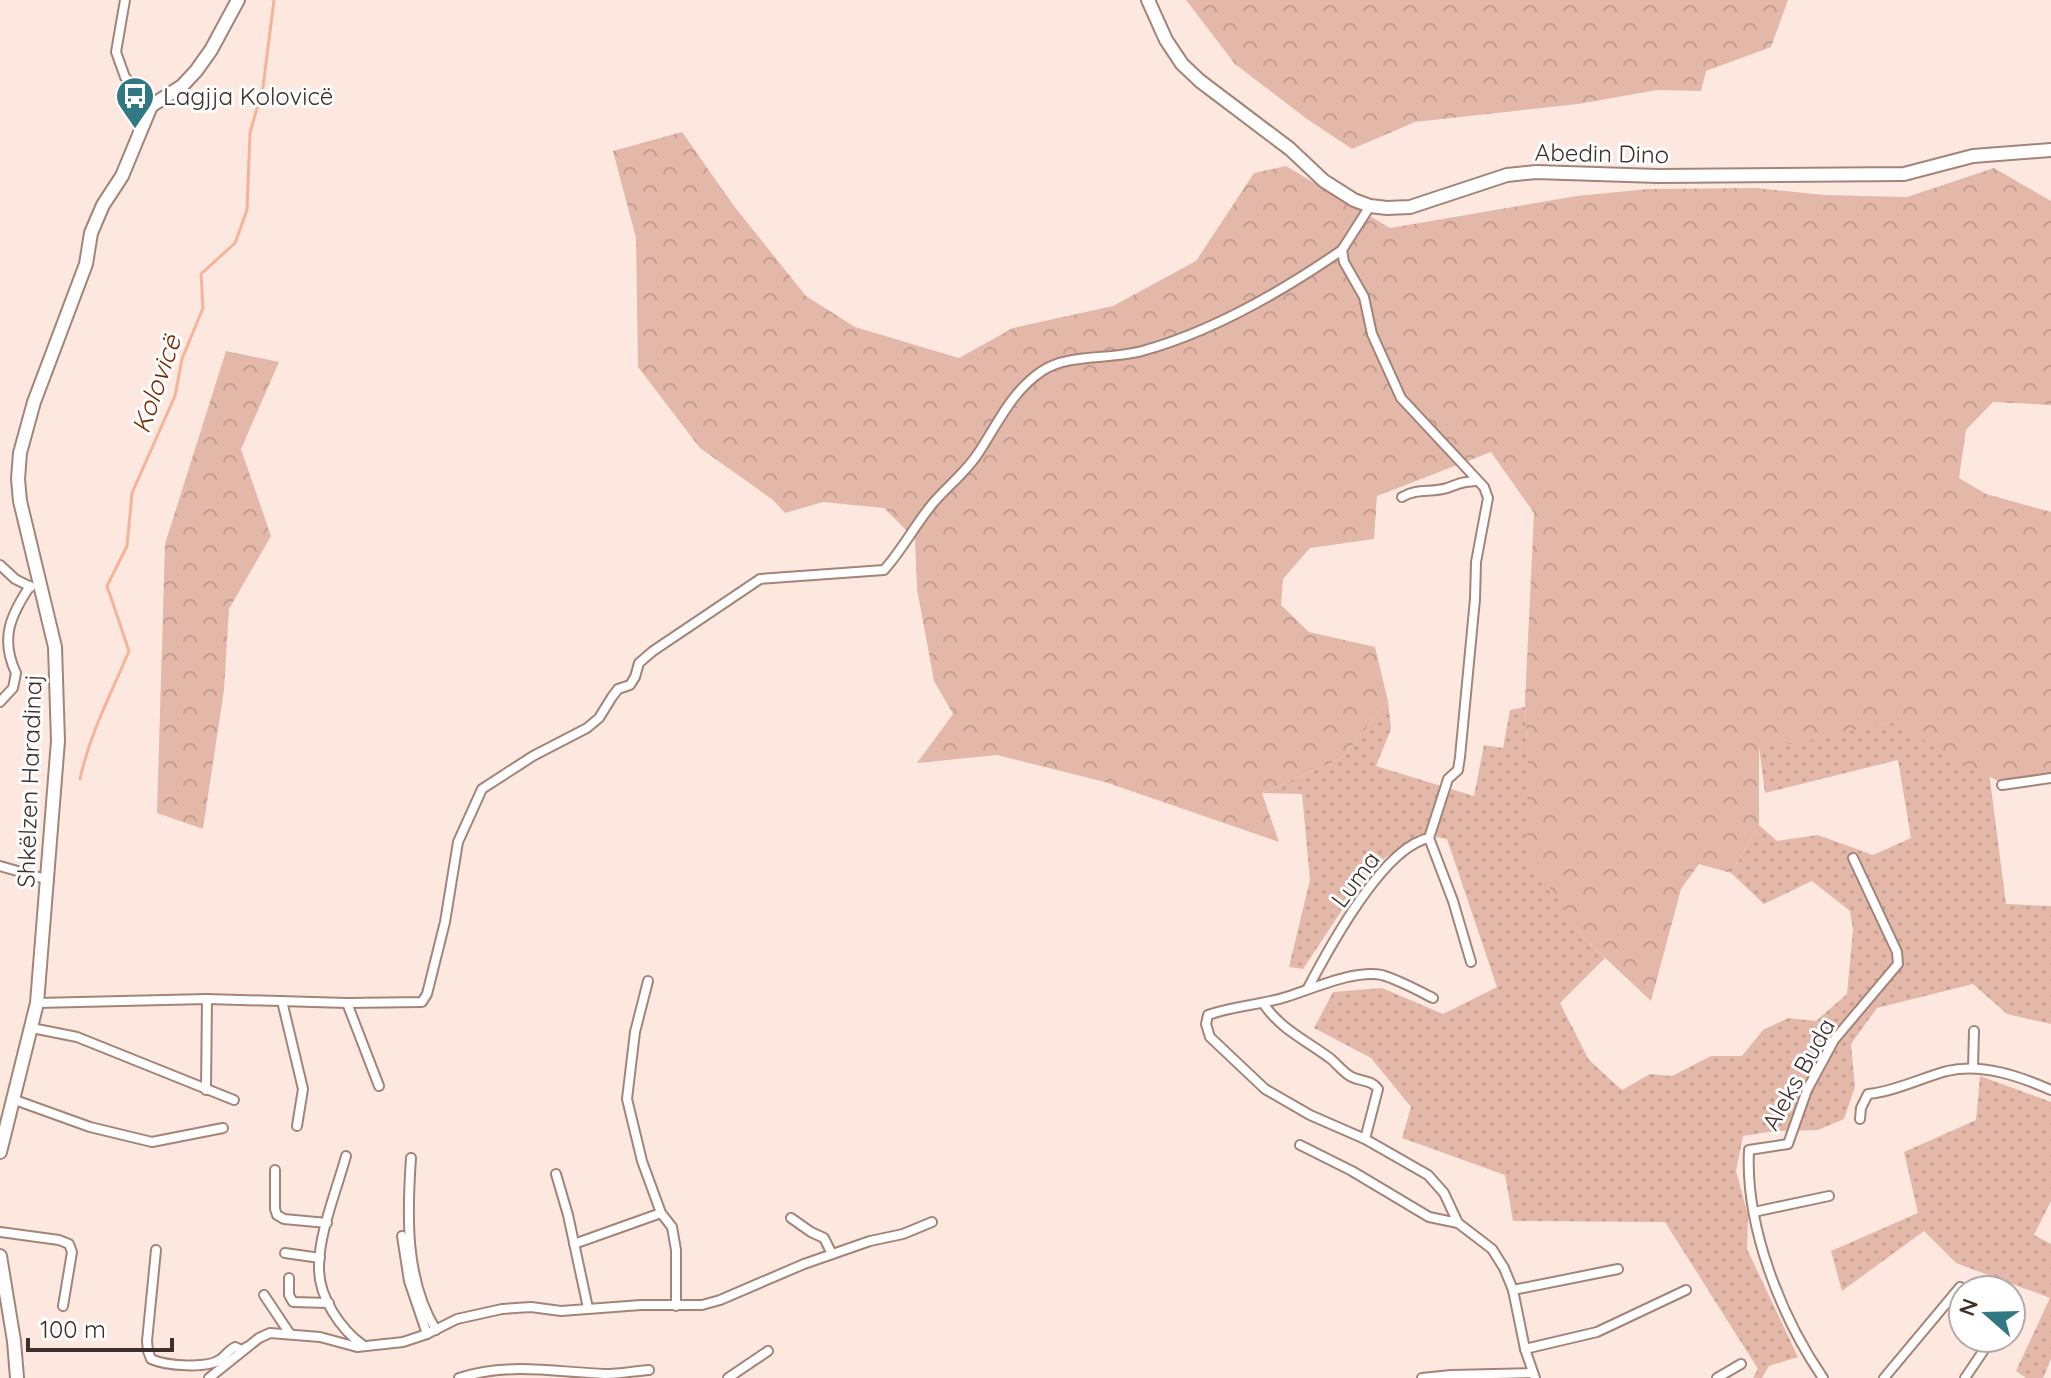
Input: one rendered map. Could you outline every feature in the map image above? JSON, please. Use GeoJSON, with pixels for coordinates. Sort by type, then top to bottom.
{"type":"FeatureCollection","features":[{"type":"Feature","properties":{"kind":"street"},"geometry":{"type":"LineString","coordinates":[[125,0],[116,52],[125,77],[151,106],[182,86],[196,71],[238,0]]}},
{"type":"Feature","properties":{"kind":"street","name":"Abedin Dino"},"geometry":{"type":"LineString","coordinates":[[1148,0],[1166,40],[1182,64],[1200,81],[1290,149],[1324,181],[1370,206],[1410,207],[1507,175],[1536,172],[1658,176],[1904,174],[1973,156],[2051,150]]}},
{"type":"Feature","properties":{"kind":"street","name":"Shkëlzen Haradinaj"},"geometry":{"type":"LineString","coordinates":[[0,1152],[37,1003],[58,741],[55,647],[20,501],[20,453],[41,376],[86,264],[91,233],[103,205],[122,176],[151,106]]}},
{"type":"Feature","properties":{"kind":"street"},"geometry":{"type":"LineString","coordinates":[[37,1003],[207,999],[414,1003],[425,999],[445,922],[458,842],[482,789],[533,756],[587,728],[599,718],[618,689],[630,685],[639,663],[760,579],[884,570],[934,502],[979,453],[1001,414],[1039,373],[1054,364],[1141,351],[1193,333],[1265,297],[1342,250],[1370,206]]}},
{"type":"Feature","properties":{"kind":"street"},"geometry":{"type":"LineString","coordinates":[[1342,250],[1344,262],[1364,297],[1372,334],[1401,398],[1484,487],[1488,498],[1476,562],[1458,770],[1448,779],[1429,838],[1453,901],[1471,962]]}},
{"type":"Feature","properties":{"kind":"street"},"geometry":{"type":"LineString","coordinates":[[1402,497],[1410,492],[1447,488],[1456,482],[1477,481]]}},
{"type":"Feature","properties":{"kind":"street"},"geometry":{"type":"LineString","coordinates":[[0,565],[15,579],[43,593]]}},
{"type":"Feature","properties":{"kind":"street"},"geometry":{"type":"LineString","coordinates":[[0,702],[13,688],[16,673],[5,643],[9,625],[17,605],[30,586]]}},
{"type":"Feature","properties":{"kind":"street"},"geometry":{"type":"LineString","coordinates":[[2002,785],[2051,778]]}},
{"type":"Feature","properties":{"kind":"street","name":"Luma"},"geometry":{"type":"LineString","coordinates":[[1308,988],[1371,884],[1409,846],[1429,838]]}},
{"type":"Feature","properties":{"kind":"street","name":"Aleks Buda"},"geometry":{"type":"LineString","coordinates":[[1823,1378],[1787,1318],[1775,1290],[1747,1177],[1749,1150],[1788,1144],[1807,1090],[1834,1040],[1898,964],[1897,952],[1853,858]]}},
{"type":"Feature","properties":{"kind":"street"},"geometry":{"type":"LineString","coordinates":[[0,866],[49,880]]}},
{"type":"Feature","properties":{"kind":"street"},"geometry":{"type":"LineString","coordinates":[[1422,1378],[1534,1375],[1525,1349],[1513,1290],[1504,1268],[1492,1249],[1458,1223],[1444,1193],[1428,1175],[1365,1139],[1310,1115],[1265,1089],[1210,1037],[1206,1024],[1208,1015],[1288,997],[1308,988],[1379,974],[1433,998]]}},
{"type":"Feature","properties":{"kind":"street"},"geometry":{"type":"LineString","coordinates":[[648,981],[635,1032],[627,1099],[642,1161],[661,1213],[672,1227],[676,1250],[676,1306]]}},
{"type":"Feature","properties":{"kind":"street"},"geometry":{"type":"LineString","coordinates":[[206,1090],[207,999]]}},
{"type":"Feature","properties":{"kind":"street"},"geometry":{"type":"LineString","coordinates":[[282,1001],[303,1089],[297,1126]]}},
{"type":"Feature","properties":{"kind":"street"},"geometry":{"type":"LineString","coordinates":[[347,1003],[379,1086]]}},
{"type":"Feature","properties":{"kind":"street"},"geometry":{"type":"LineString","coordinates":[[1263,1003],[1274,1019],[1290,1033],[1331,1059],[1350,1076],[1374,1083],[1378,1089],[1377,1099],[1365,1139]]}},
{"type":"Feature","properties":{"kind":"street"},"geometry":{"type":"LineString","coordinates":[[32,1028],[77,1037],[234,1100]]}},
{"type":"Feature","properties":{"kind":"street"},"geometry":{"type":"LineString","coordinates":[[1973,1068],[1974,1031]]}},
{"type":"Feature","properties":{"kind":"street"},"geometry":{"type":"LineString","coordinates":[[1860,1119],[1861,1108],[1868,1094],[1881,1093],[1946,1072],[1973,1068],[2019,1076],[2051,1090]]}},
{"type":"Feature","properties":{"kind":"street"},"geometry":{"type":"LineString","coordinates":[[15,1100],[90,1127],[152,1142],[223,1128]]}},
{"type":"Feature","properties":{"kind":"street"},"geometry":{"type":"LineString","coordinates":[[1300,1145],[1352,1171],[1429,1217],[1458,1223]]}},
{"type":"Feature","properties":{"kind":"street"},"geometry":{"type":"LineString","coordinates":[[346,1156],[327,1223],[320,1258],[321,1280],[329,1303],[350,1336],[364,1346]]}},
{"type":"Feature","properties":{"kind":"street"},"geometry":{"type":"LineString","coordinates":[[411,1158],[413,1270],[431,1332]]}},
{"type":"Feature","properties":{"kind":"street"},"geometry":{"type":"LineString","coordinates":[[275,1170],[277,1215],[284,1219],[327,1223]]}},
{"type":"Feature","properties":{"kind":"street"},"geometry":{"type":"LineString","coordinates":[[556,1174],[588,1308]]}},
{"type":"Feature","properties":{"kind":"street"},"geometry":{"type":"LineString","coordinates":[[1754,1212],[1829,1196]]}},
{"type":"Feature","properties":{"kind":"street"},"geometry":{"type":"LineString","coordinates":[[574,1244],[661,1213]]}},
{"type":"Feature","properties":{"kind":"street"},"geometry":{"type":"LineString","coordinates":[[791,1218],[824,1238],[832,1254]]}},
{"type":"Feature","properties":{"kind":"street"},"geometry":{"type":"LineString","coordinates":[[156,1250],[147,1341],[151,1359],[170,1364],[208,1364],[219,1361],[235,1347],[242,1350],[270,1333],[320,1337],[357,1347],[403,1342],[469,1315],[502,1309],[531,1307],[561,1311],[641,1305],[702,1305],[832,1254],[903,1234],[932,1222]]}},
{"type":"Feature","properties":{"kind":"street"},"geometry":{"type":"LineString","coordinates":[[0,1232],[69,1244],[72,1252],[63,1306]]}},
{"type":"Feature","properties":{"kind":"street"},"geometry":{"type":"LineString","coordinates":[[402,1236],[409,1281],[431,1332]]}},
{"type":"Feature","properties":{"kind":"street"},"geometry":{"type":"LineString","coordinates":[[285,1253],[320,1258]]}},
{"type":"Feature","properties":{"kind":"street"},"geometry":{"type":"LineString","coordinates":[[0,1256],[5,1317],[17,1378]]}},
{"type":"Feature","properties":{"kind":"street"},"geometry":{"type":"LineString","coordinates":[[1513,1290],[1618,1269]]}},
{"type":"Feature","properties":{"kind":"street"},"geometry":{"type":"LineString","coordinates":[[289,1278],[289,1295],[293,1302],[329,1303]]}},
{"type":"Feature","properties":{"kind":"street"},"geometry":{"type":"LineString","coordinates":[[1525,1349],[1597,1332],[1686,1290]]}},
{"type":"Feature","properties":{"kind":"street"},"geometry":{"type":"LineString","coordinates":[[264,1295],[290,1334]]}},
{"type":"Feature","properties":{"kind":"street"},"geometry":{"type":"LineString","coordinates":[[1884,1378],[1947,1303]]}},
{"type":"Feature","properties":{"kind":"street"},"geometry":{"type":"LineString","coordinates":[[209,1378],[247,1347]]}},
{"type":"Feature","properties":{"kind":"street"},"geometry":{"type":"LineString","coordinates":[[728,1378],[768,1351]]}},
{"type":"Feature","properties":{"kind":"street"},"geometry":{"type":"LineString","coordinates":[[1965,1378],[1981,1354]]}},
{"type":"Feature","properties":{"kind":"street"},"geometry":{"type":"LineString","coordinates":[[1717,1378],[1741,1364]]}},
{"type":"Feature","properties":{"kind":"street"},"geometry":{"type":"LineString","coordinates":[[459,1378],[492,1369],[520,1368],[604,1374],[645,1373]]}},
{"type":"Feature","properties":{"kind":"green space"},"geometry":{"type":"Polygon","coordinates":[[[1186,0],[1788,0],[1771,47],[1706,71],[1701,91],[1657,90],[1578,104],[1415,122],[1352,149],[1235,64],[1186,0]]]}},
{"type":"Feature","properties":{"kind":"green space"},"geometry":{"type":"Polygon","coordinates":[[[682,132],[734,206],[806,296],[855,327],[959,358],[1013,328],[1113,306],[1196,261],[1254,173],[1286,166],[1390,228],[1577,196],[1648,189],[1757,188],[1824,195],[1907,197],[1994,168],[2051,201],[2051,405],[1993,402],[1966,430],[1959,478],[1986,494],[2051,512],[2051,774],[2003,784],[1891,722],[1797,743],[1759,747],[1759,825],[1731,873],[1699,864],[1681,889],[1651,1001],[1583,937],[1542,875],[1527,859],[1525,702],[1534,513],[1491,452],[1377,496],[1374,539],[1310,548],[1283,579],[1281,605],[1309,632],[1375,647],[1388,701],[1342,758],[1262,793],[1279,842],[1105,782],[997,755],[917,763],[953,714],[934,681],[917,589],[915,539],[884,508],[823,502],[785,513],[773,500],[700,448],[638,367],[636,238],[613,151],[682,132]]]}},
{"type":"Feature","properties":{"kind":"green space"},"geometry":{"type":"Polygon","coordinates":[[[226,351],[279,362],[241,449],[271,536],[229,609],[224,690],[203,829],[157,813],[165,544],[226,351]]]}},
{"type":"Feature","properties":{"kind":"green space"},"geometry":{"type":"Polygon","coordinates":[[[1388,701],[1391,729],[1376,766],[1474,796],[1484,745],[1503,748],[1510,710],[1525,707],[1533,857],[1583,937],[1605,958],[1560,1003],[1589,1060],[1622,1090],[1650,1074],[1672,1076],[1711,1056],[1742,1056],[1763,1030],[1788,1018],[1816,1021],[1847,994],[1853,930],[1850,911],[1812,881],[1764,904],[1731,873],[1759,825],[1777,841],[1818,835],[1873,855],[1911,838],[1898,760],[1765,793],[1759,747],[1891,722],[1985,741],[2006,904],[2051,906],[2051,1024],[2007,1014],[1973,984],[1877,1008],[1851,1044],[1855,1087],[1844,1119],[1818,1130],[1775,1131],[1743,1136],[1736,1171],[1748,1215],[1747,1249],[1798,1357],[1769,1366],[1762,1378],[1753,1378],[1758,1369],[1665,1222],[1513,1221],[1505,1175],[1402,1138],[1411,1107],[1371,1058],[1314,1028],[1333,992],[1382,988],[1443,1014],[1497,987],[1447,839],[1419,834],[1378,863],[1303,969],[1289,967],[1310,880],[1302,794],[1262,793],[1342,758],[1388,701]]]}},
{"type":"Feature","properties":{"kind":"green space"},"geometry":{"type":"Polygon","coordinates":[[[1980,1076],[2051,1102],[2051,1201],[2034,1235],[2051,1244],[2051,1359],[2043,1378],[2026,1378],[2016,1371],[2024,1354],[2027,1354],[2027,1347],[2050,1298],[2027,1289],[2027,1274],[1986,1274],[1956,1263],[1924,1231],[1842,1291],[1831,1251],[1918,1213],[1904,1152],[1976,1120],[1980,1076]]]}},
{"type":"Feature","properties":{"kind":"waterway","name":"Kolovicë"},"geometry":{"type":"LineString","coordinates":[[80,779],[95,730],[129,651],[107,586],[127,546],[132,493],[175,396],[182,359],[203,308],[201,274],[235,243],[247,210],[250,133],[263,87],[274,0]]}},
{"type":"Feature","properties":{"kind":"place","name":"Lagjja Kolovicë"},"geometry":{"type":"Point","coordinates":[135,130]}}]}
